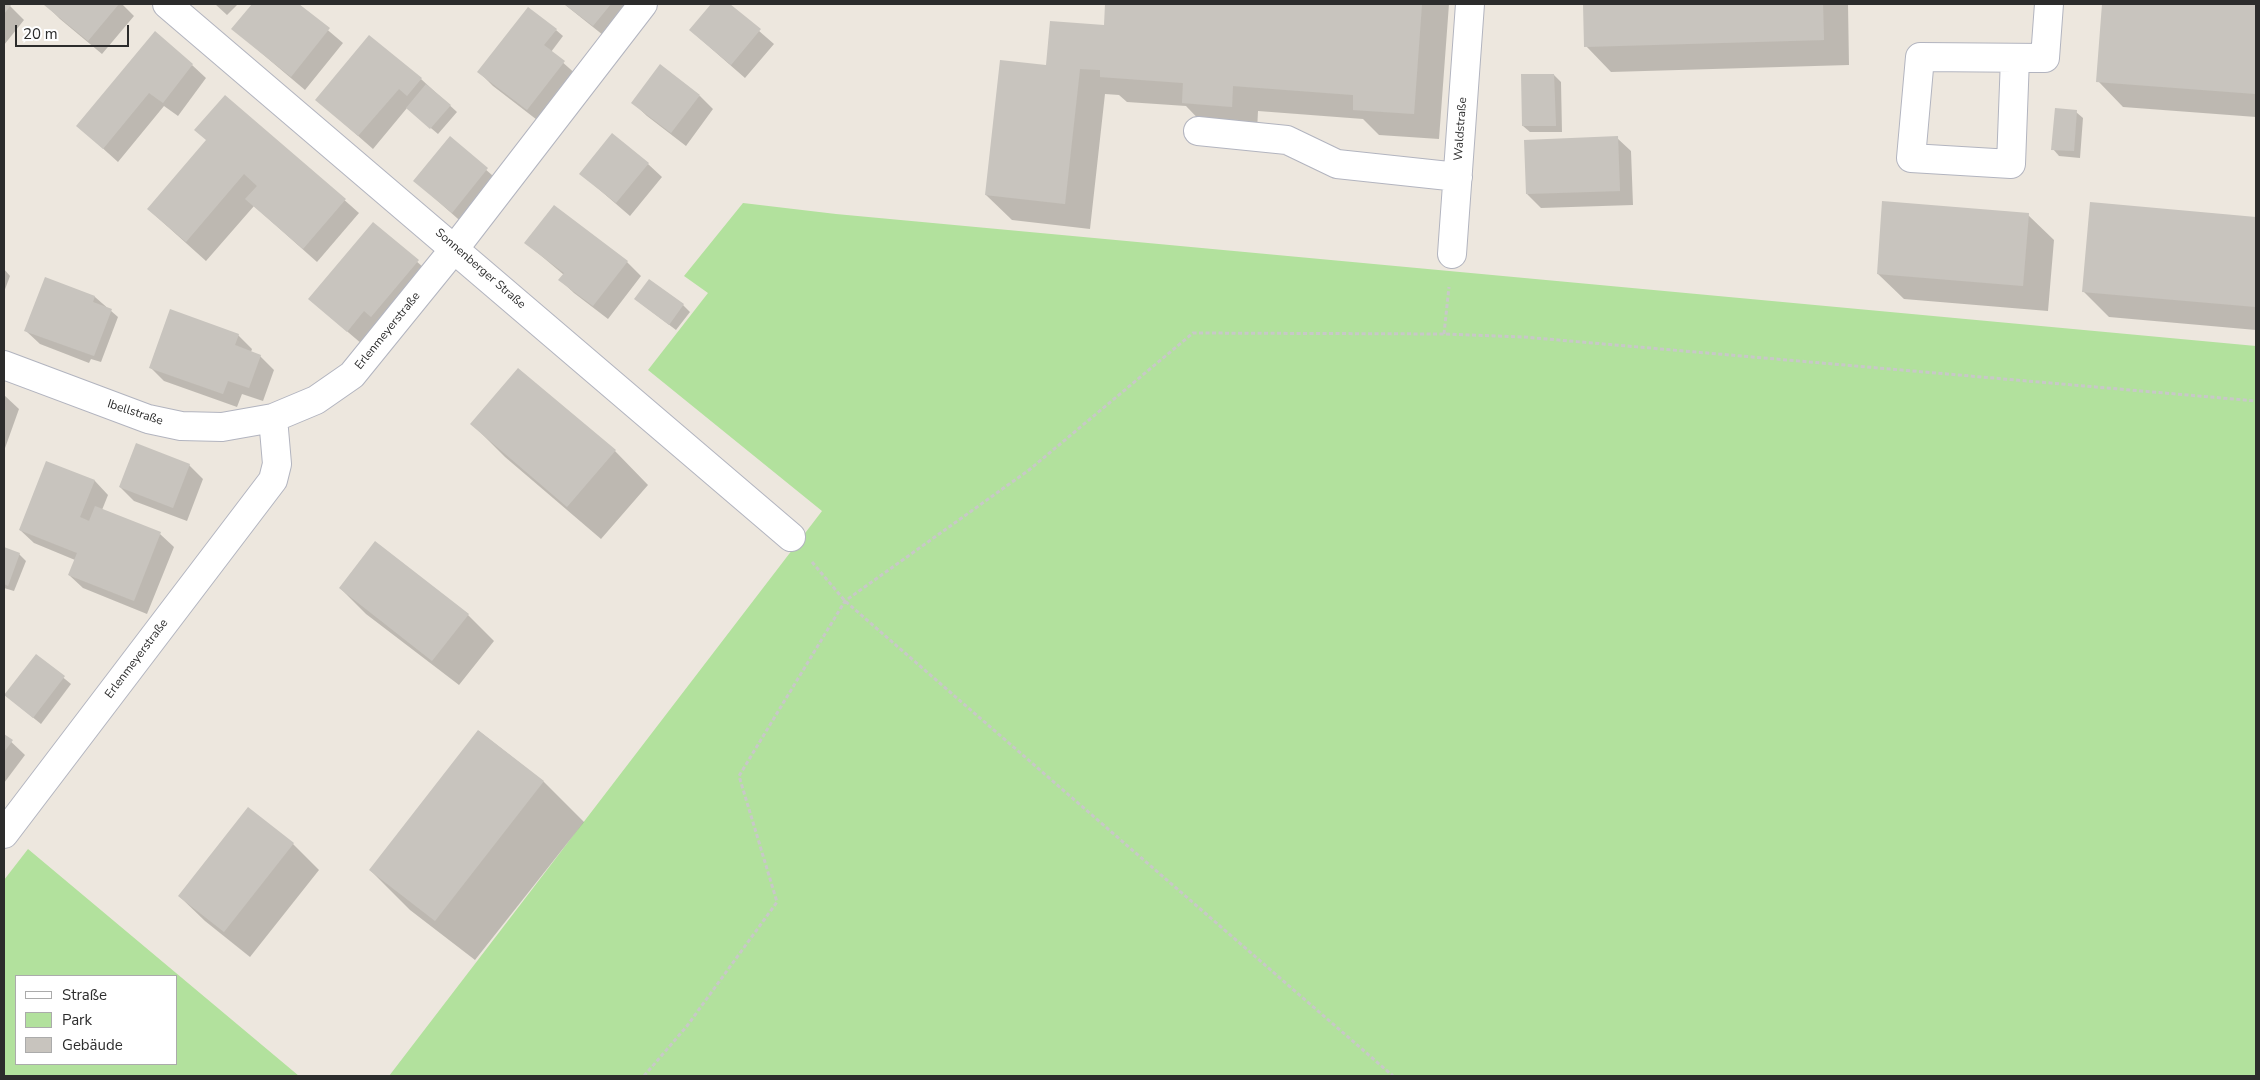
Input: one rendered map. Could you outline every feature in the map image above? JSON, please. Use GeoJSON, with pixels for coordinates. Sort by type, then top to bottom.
{"type":"FeatureCollection","features":[{"type":"Feature","properties":{"kind":"street","name":"Sonnenberger Straße"},"geometry":{"type":"LineString","coordinates":[[167,4],[455,248],[791,537]]}},
{"type":"Feature","properties":{"kind":"street","name":"Erlenmeyerstraße"},"geometry":{"type":"LineString","coordinates":[[4,834],[273,480],[277,464],[273,418],[316,400],[352,375],[455,248],[642,4]]}},
{"type":"Feature","properties":{"kind":"street","name":"Waldstraße"},"geometry":{"type":"LineString","coordinates":[[1452,254],[1470,4]]}},
{"type":"Feature","properties":{"kind":"street"},"geometry":{"type":"LineString","coordinates":[[2015,58],[2011,164],[1911,158],[1920,57],[2045,58],[2049,4]]}},
{"type":"Feature","properties":{"kind":"street"},"geometry":{"type":"LineString","coordinates":[[1198,131],[1287,140],[1337,164],[1458,177]]}},
{"type":"Feature","properties":{"kind":"street","name":"Ibellstraße"},"geometry":{"type":"LineString","coordinates":[[4,365],[148,419],[182,426],[222,427],[273,418]]}},
{"type":"Feature","properties":{"kind":"path"},"geometry":{"type":"LineString","coordinates":[[1444,334],[1452,254]]}},
{"type":"Feature","properties":{"kind":"path"},"geometry":{"type":"LineString","coordinates":[[644,1076],[687,1026],[777,902],[739,776],[845,601],[1029,470],[1193,334],[1444,334],[1524,337],[2256,401]]}},
{"type":"Feature","properties":{"kind":"path"},"geometry":{"type":"LineString","coordinates":[[791,537],[845,601],[1393,1076]]}},
{"type":"Feature","properties":{"kind":"green space"},"geometry":{"type":"Polygon","coordinates":[[[743,203],[836,214],[2256,346],[2256,1076],[389,1076],[822,511],[648,370],[708,293],[684,276],[743,203]]]}},
{"type":"Feature","properties":{"kind":"green space"},"geometry":{"type":"Polygon","coordinates":[[[28,849],[299,1076],[4,1076],[4,880],[28,849]]]}},
{"type":"Feature","properties":{"kind":"building"},"geometry":{"type":"Polygon","coordinates":[[[4,4],[11,5],[4,14],[4,4]]]}},
{"type":"Feature","properties":{"kind":"building"},"geometry":{"type":"Polygon","coordinates":[[[119,4],[88,41],[44,5],[119,4]]]}},
{"type":"Feature","properties":{"kind":"building"},"geometry":{"type":"Polygon","coordinates":[[[252,4],[299,4],[330,28],[291,77],[231,29],[252,4]]]}},
{"type":"Feature","properties":{"kind":"building"},"geometry":{"type":"Polygon","coordinates":[[[564,4],[611,4],[593,26],[564,4]]]}},
{"type":"Feature","properties":{"kind":"building"},"geometry":{"type":"Polygon","coordinates":[[[711,4],[730,4],[761,29],[731,65],[689,30],[711,4]]]}},
{"type":"Feature","properties":{"kind":"building"},"geometry":{"type":"Polygon","coordinates":[[[1105,4],[1422,4],[1414,114],[1353,110],[1353,95],[1233,86],[1232,107],[1182,103],[1183,83],[1100,77],[1100,70],[1080,69],[1065,204],[985,195],[1000,60],[1046,65],[1050,21],[1104,25],[1105,4]]]}},
{"type":"Feature","properties":{"kind":"building"},"geometry":{"type":"Polygon","coordinates":[[[1583,4],[1823,4],[1824,40],[1584,47],[1583,4]]]}},
{"type":"Feature","properties":{"kind":"building"},"geometry":{"type":"Polygon","coordinates":[[[2102,4],[2256,4],[2256,94],[2096,82],[2102,4]]]}},
{"type":"Feature","properties":{"kind":"building"},"geometry":{"type":"Polygon","coordinates":[[[528,7],[557,29],[544,45],[565,61],[527,110],[477,72],[528,7]]]}},
{"type":"Feature","properties":{"kind":"building"},"geometry":{"type":"Polygon","coordinates":[[[155,31],[193,64],[163,103],[149,93],[103,149],[76,126],[155,31]]]}},
{"type":"Feature","properties":{"kind":"building"},"geometry":{"type":"Polygon","coordinates":[[[369,35],[422,78],[407,96],[399,89],[358,136],[315,100],[369,35]]]}},
{"type":"Feature","properties":{"kind":"building"},"geometry":{"type":"Polygon","coordinates":[[[660,64],[700,95],[671,133],[631,103],[660,64]]]}},
{"type":"Feature","properties":{"kind":"building"},"geometry":{"type":"Polygon","coordinates":[[[1521,74],[1554,74],[1556,126],[1522,126],[1521,74]]]}},
{"type":"Feature","properties":{"kind":"building"},"geometry":{"type":"Polygon","coordinates":[[[426,84],[451,105],[430,129],[406,108],[426,84]]]}},
{"type":"Feature","properties":{"kind":"building"},"geometry":{"type":"Polygon","coordinates":[[[225,95],[346,199],[303,249],[245,199],[257,186],[244,174],[186,242],[147,209],[206,140],[194,130],[225,95]]]}},
{"type":"Feature","properties":{"kind":"building"},"geometry":{"type":"Polygon","coordinates":[[[2055,108],[2077,110],[2074,151],[2051,150],[2055,108]]]}},
{"type":"Feature","properties":{"kind":"building"},"geometry":{"type":"Polygon","coordinates":[[[612,133],[649,163],[616,203],[579,174],[612,133]]]}},
{"type":"Feature","properties":{"kind":"building"},"geometry":{"type":"Polygon","coordinates":[[[450,136],[488,168],[452,213],[413,181],[450,136]]]}},
{"type":"Feature","properties":{"kind":"building"},"geometry":{"type":"Polygon","coordinates":[[[1618,136],[1620,191],[1526,194],[1524,140],[1618,136]]]}},
{"type":"Feature","properties":{"kind":"building"},"geometry":{"type":"Polygon","coordinates":[[[1882,201],[2029,213],[2023,286],[1877,274],[1882,201]]]}},
{"type":"Feature","properties":{"kind":"building"},"geometry":{"type":"Polygon","coordinates":[[[2090,202],[2256,217],[2256,307],[2082,292],[2090,202]]]}},
{"type":"Feature","properties":{"kind":"building"},"geometry":{"type":"Polygon","coordinates":[[[554,205],[628,261],[593,306],[558,280],[564,273],[524,243],[554,205]]]}},
{"type":"Feature","properties":{"kind":"building"},"geometry":{"type":"Polygon","coordinates":[[[373,222],[419,260],[371,317],[364,311],[347,332],[308,299],[373,222]]]}},
{"type":"Feature","properties":{"kind":"building"},"geometry":{"type":"Polygon","coordinates":[[[45,277],[95,296],[93,302],[112,309],[94,356],[24,331],[45,277]]]}},
{"type":"Feature","properties":{"kind":"building"},"geometry":{"type":"Polygon","coordinates":[[[649,279],[684,304],[669,325],[634,299],[649,279]]]}},
{"type":"Feature","properties":{"kind":"building"},"geometry":{"type":"Polygon","coordinates":[[[170,309],[239,334],[235,345],[261,355],[249,388],[228,381],[223,394],[149,368],[170,309]]]}},
{"type":"Feature","properties":{"kind":"building"},"geometry":{"type":"Polygon","coordinates":[[[518,368],[616,450],[567,507],[470,424],[518,368]]]}},
{"type":"Feature","properties":{"kind":"building"},"geometry":{"type":"Polygon","coordinates":[[[136,443],[190,464],[173,508],[119,487],[136,443]]]}},
{"type":"Feature","properties":{"kind":"building"},"geometry":{"type":"Polygon","coordinates":[[[46,461],[95,480],[80,517],[89,521],[95,506],[161,532],[134,601],[68,575],[77,553],[19,530],[46,461]]]}},
{"type":"Feature","properties":{"kind":"building"},"geometry":{"type":"Polygon","coordinates":[[[375,541],[469,614],[432,661],[339,588],[375,541]]]}},
{"type":"Feature","properties":{"kind":"building"},"geometry":{"type":"Polygon","coordinates":[[[4,547],[20,553],[8,586],[4,584],[4,547]]]}},
{"type":"Feature","properties":{"kind":"building"},"geometry":{"type":"Polygon","coordinates":[[[36,654],[65,676],[33,718],[4,695],[36,654]]]}},
{"type":"Feature","properties":{"kind":"building"},"geometry":{"type":"Polygon","coordinates":[[[478,730],[544,781],[435,921],[369,870],[478,730]]]}},
{"type":"Feature","properties":{"kind":"building"},"geometry":{"type":"Polygon","coordinates":[[[4,734],[13,740],[4,752],[4,734]]]}},
{"type":"Feature","properties":{"kind":"building"},"geometry":{"type":"Polygon","coordinates":[[[248,807],[294,843],[224,932],[178,896],[248,807]]]}}]}
